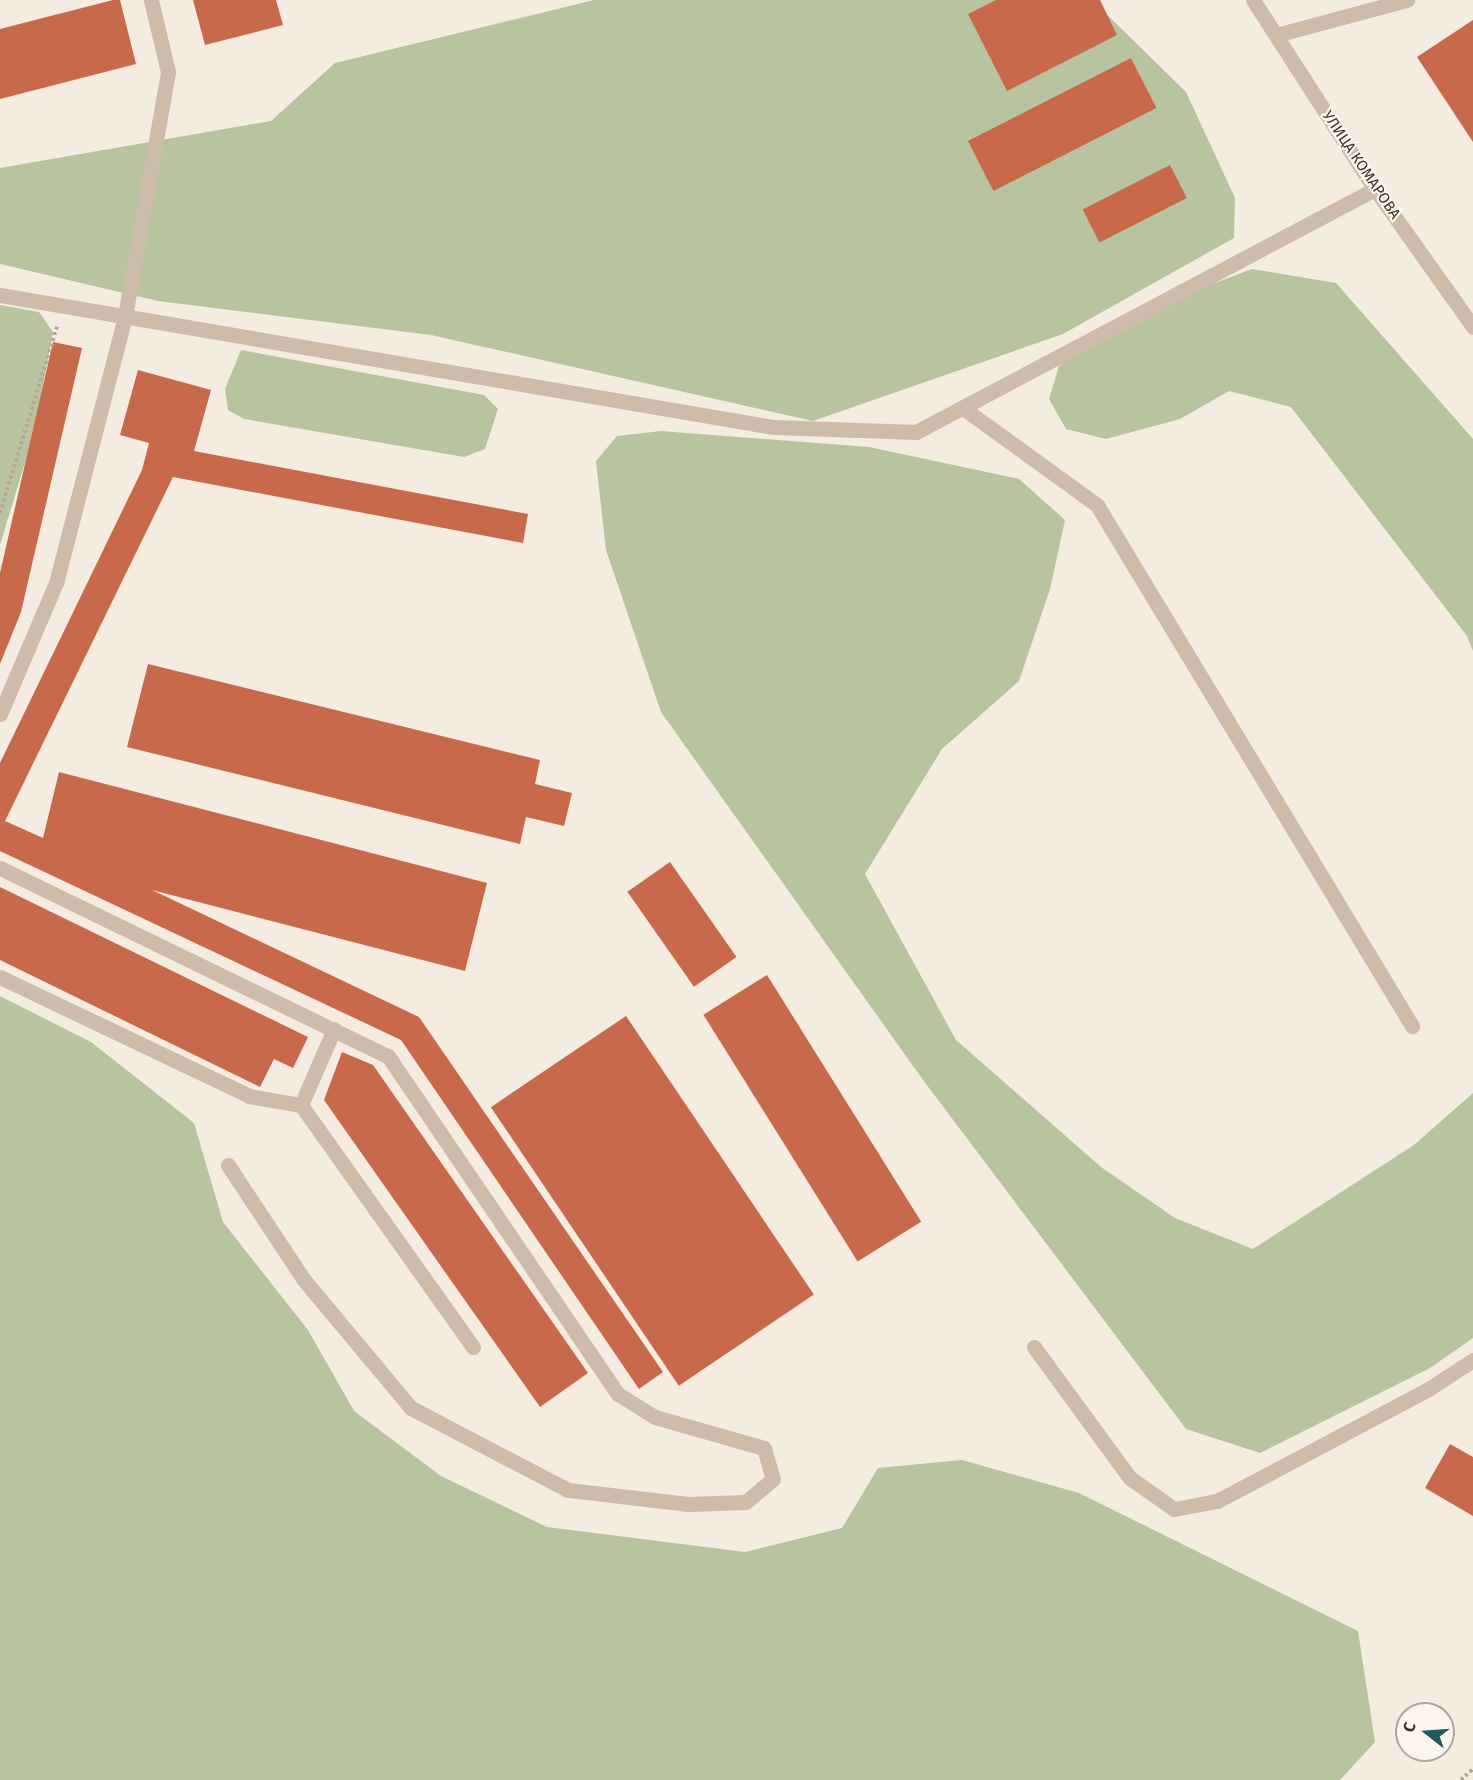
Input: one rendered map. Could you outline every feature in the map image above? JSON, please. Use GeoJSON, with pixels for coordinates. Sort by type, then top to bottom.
{"type":"FeatureCollection","features":[{"type":"Feature","properties":{"kind":"street"},"geometry":{"type":"LineString","coordinates":[[0,714],[56,583],[125,316],[168,72],[151,0]]}},
{"type":"Feature","properties":{"kind":"street","name":"УЛИЦА КОМАРОВА"},"geometry":{"type":"LineString","coordinates":[[1254,0],[1375,189],[1473,327]]}},
{"type":"Feature","properties":{"kind":"street"},"geometry":{"type":"LineString","coordinates":[[1276,35],[1377,4],[1407,0]]}},
{"type":"Feature","properties":{"kind":"street"},"geometry":{"type":"LineString","coordinates":[[0,295],[773,427],[916,432],[1375,189]]}},
{"type":"Feature","properties":{"kind":"street"},"geometry":{"type":"LineString","coordinates":[[963,408],[1097,505],[1412,1026]]}},
{"type":"Feature","properties":{"kind":"street"},"geometry":{"type":"LineString","coordinates":[[0,868],[388,1056],[618,1394],[655,1417],[764,1448],[773,1479],[746,1502],[688,1504],[568,1490],[411,1407],[304,1280],[228,1165]]}},
{"type":"Feature","properties":{"kind":"street"},"geometry":{"type":"LineString","coordinates":[[0,977],[249,1096],[301,1106],[472,1347]]}},
{"type":"Feature","properties":{"kind":"street"},"geometry":{"type":"LineString","coordinates":[[301,1106],[334,1029]]}},
{"type":"Feature","properties":{"kind":"street"},"geometry":{"type":"LineString","coordinates":[[1034,1347],[1130,1478],[1174,1509],[1217,1501],[1427,1390],[1473,1360]]}},
{"type":"Feature","properties":{"kind":"path"},"geometry":{"type":"LineString","coordinates":[[0,513],[64,306]]}},
{"type":"Feature","properties":{"kind":"path"},"geometry":{"type":"LineString","coordinates":[[1461,1780],[1473,1769]]}},
{"type":"Feature","properties":{"kind":"green space"},"geometry":{"type":"Polygon","coordinates":[[[594,0],[1092,0],[1186,92],[1235,198],[1234,238],[1063,334],[813,421],[431,335],[158,301],[0,264],[0,168],[271,121],[335,63],[594,0]]]}},
{"type":"Feature","properties":{"kind":"green space"},"geometry":{"type":"Polygon","coordinates":[[[1252,269],[1336,283],[1473,439],[1473,651],[1467,636],[1291,407],[1229,391],[1180,419],[1106,439],[1066,429],[1049,399],[1059,366],[1139,312],[1252,269]]]}},
{"type":"Feature","properties":{"kind":"green space"},"geometry":{"type":"Polygon","coordinates":[[[0,305],[39,312],[53,332],[33,436],[0,545],[0,305]]]}},
{"type":"Feature","properties":{"kind":"green space"},"geometry":{"type":"Polygon","coordinates":[[[241,350],[484,395],[498,409],[485,449],[464,457],[244,419],[228,410],[225,389],[241,350]]]}},
{"type":"Feature","properties":{"kind":"green space"},"geometry":{"type":"Polygon","coordinates":[[[661,431],[869,447],[1019,479],[1065,520],[1050,589],[1019,681],[942,749],[865,874],[956,1040],[1101,1167],[1175,1218],[1253,1249],[1414,1145],[1473,1093],[1473,1338],[1430,1368],[1260,1453],[1186,1429],[923,1080],[661,712],[606,550],[596,461],[617,436],[661,431]]]}},
{"type":"Feature","properties":{"kind":"green space"},"geometry":{"type":"Polygon","coordinates":[[[0,996],[91,1042],[194,1123],[223,1222],[308,1330],[354,1411],[441,1476],[547,1527],[745,1552],[842,1528],[878,1468],[962,1460],[1079,1493],[1358,1631],[1375,1742],[1340,1780],[0,1780],[0,996]]]}},
{"type":"Feature","properties":{"kind":"building"},"geometry":{"type":"Polygon","coordinates":[[[120,0],[136,64],[0,99],[0,29],[120,0]]]}},
{"type":"Feature","properties":{"kind":"building"},"geometry":{"type":"Polygon","coordinates":[[[193,0],[276,0],[283,25],[205,45],[193,0]]]}},
{"type":"Feature","properties":{"kind":"building"},"geometry":{"type":"Polygon","coordinates":[[[996,0],[1100,0],[1117,35],[1007,91],[968,14],[996,0]]]}},
{"type":"Feature","properties":{"kind":"building"},"geometry":{"type":"Polygon","coordinates":[[[1473,20],[1473,142],[1417,57],[1473,20]]]}},
{"type":"Feature","properties":{"kind":"building"},"geometry":{"type":"Polygon","coordinates":[[[1131,58],[1156,108],[993,191],[968,141],[1131,58]]]}},
{"type":"Feature","properties":{"kind":"building"},"geometry":{"type":"Polygon","coordinates":[[[1170,165],[1187,198],[1099,242],[1083,209],[1170,165]]]}},
{"type":"Feature","properties":{"kind":"building"},"geometry":{"type":"Polygon","coordinates":[[[53,342],[82,348],[21,612],[0,664],[0,573],[53,342]]]}},
{"type":"Feature","properties":{"kind":"building"},"geometry":{"type":"Polygon","coordinates":[[[138,370],[211,390],[194,451],[528,514],[523,543],[173,477],[5,821],[43,838],[59,772],[487,883],[465,971],[152,890],[419,1017],[663,1372],[639,1389],[401,1040],[0,851],[0,763],[142,470],[149,443],[120,435],[138,370]]]}},
{"type":"Feature","properties":{"kind":"building"},"geometry":{"type":"Polygon","coordinates":[[[148,664],[540,760],[535,784],[572,793],[564,826],[526,817],[520,844],[127,747],[148,664]]]}},
{"type":"Feature","properties":{"kind":"building"},"geometry":{"type":"Polygon","coordinates":[[[670,862],[737,957],[694,987],[627,892],[670,862]]]}},
{"type":"Feature","properties":{"kind":"building"},"geometry":{"type":"Polygon","coordinates":[[[0,887],[308,1037],[293,1068],[274,1059],[260,1087],[0,960],[0,887]]]}},
{"type":"Feature","properties":{"kind":"building"},"geometry":{"type":"Polygon","coordinates":[[[767,975],[921,1222],[858,1262],[703,1015],[767,975]]]}},
{"type":"Feature","properties":{"kind":"building"},"geometry":{"type":"Polygon","coordinates":[[[626,1016],[814,1295],[679,1386],[491,1107],[626,1016]]]}},
{"type":"Feature","properties":{"kind":"building"},"geometry":{"type":"Polygon","coordinates":[[[342,1052],[373,1065],[588,1373],[540,1407],[324,1100],[342,1052]]]}},
{"type":"Feature","properties":{"kind":"building"},"geometry":{"type":"Polygon","coordinates":[[[1450,1444],[1473,1457],[1473,1516],[1425,1488],[1450,1444]]]}}]}
